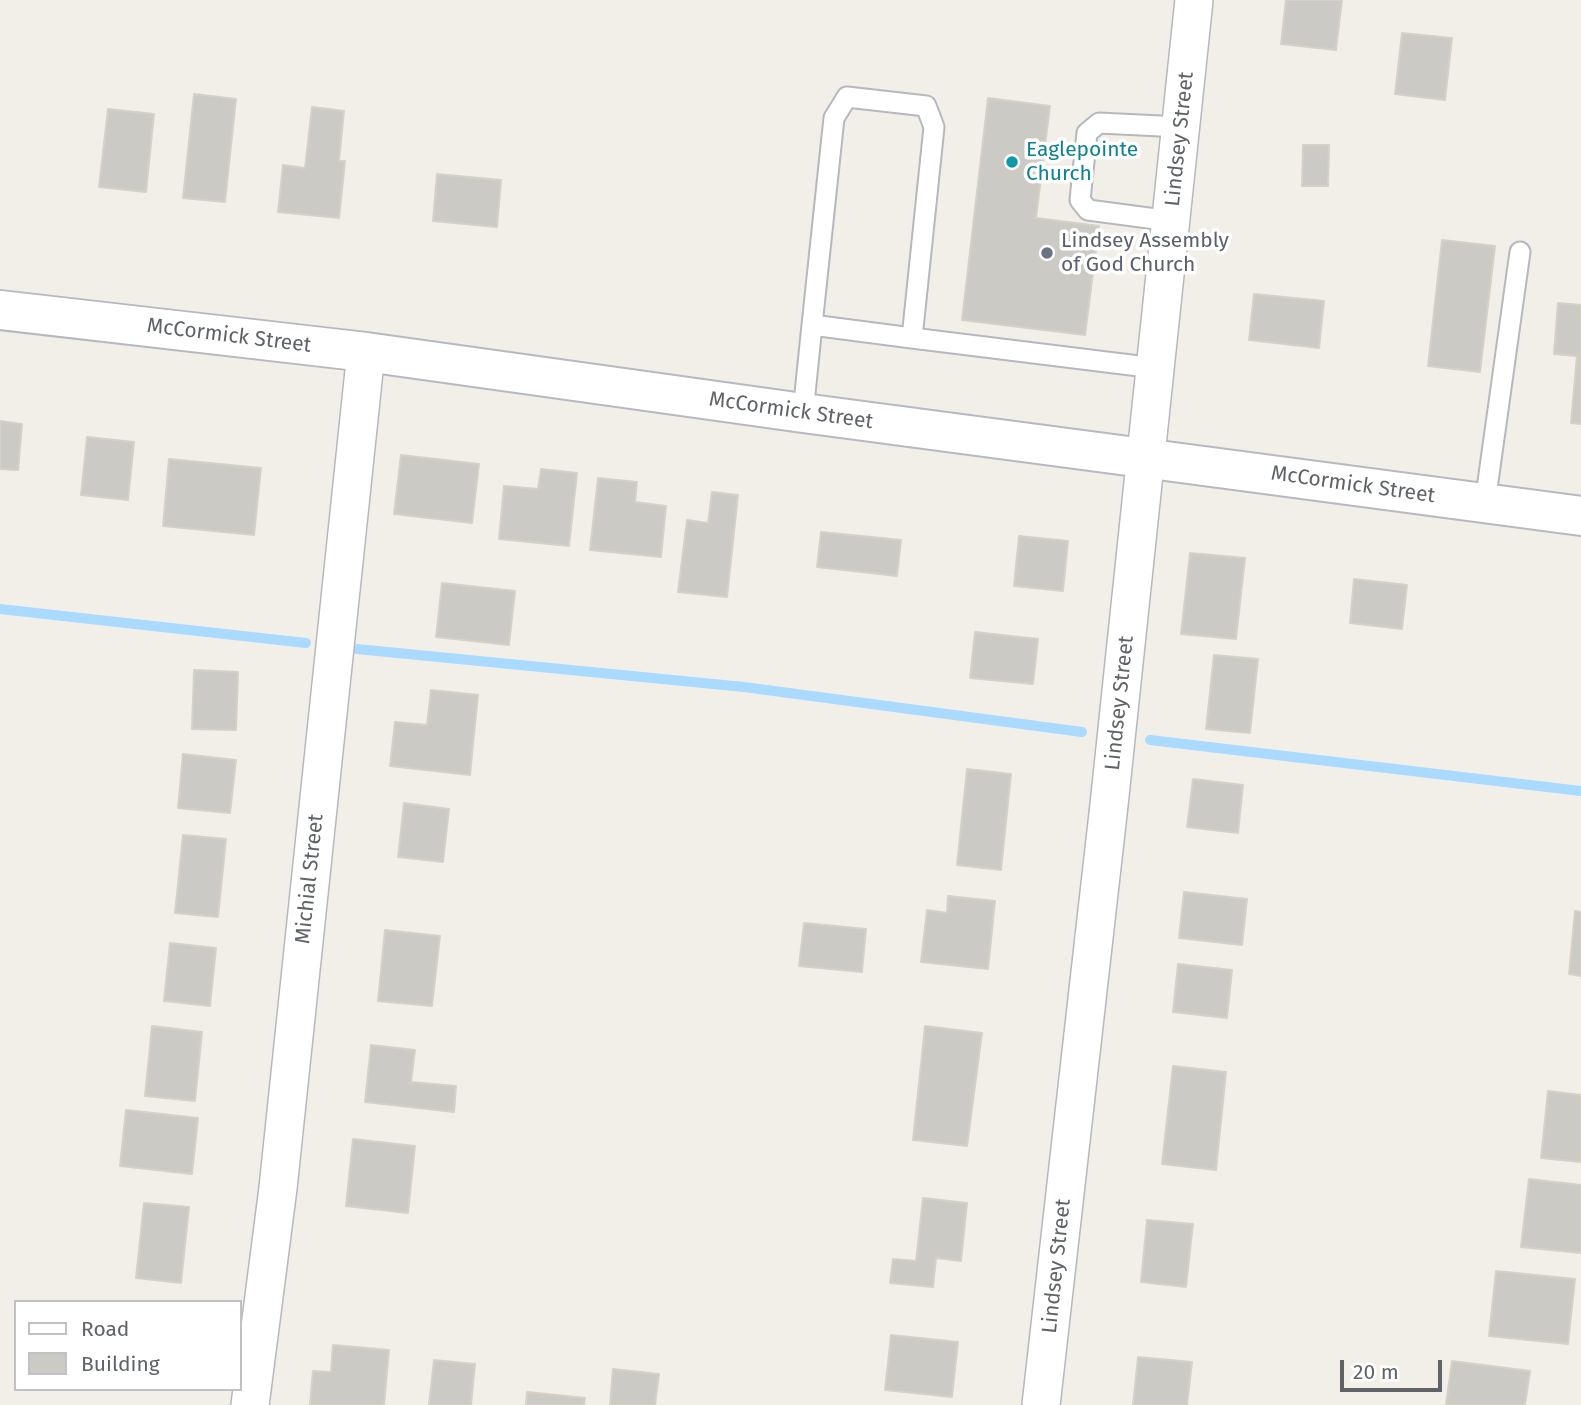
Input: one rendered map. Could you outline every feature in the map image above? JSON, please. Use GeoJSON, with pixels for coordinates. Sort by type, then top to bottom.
{"type":"FeatureCollection","features":[{"type":"Feature","properties":{"kind":"street","name":"Lindsey Street"},"geometry":{"type":"LineString","coordinates":[[1041,1405],[1194,0]]}},
{"type":"Feature","properties":{"kind":"street","name":"McCormick Street"},"geometry":{"type":"LineString","coordinates":[[0,310],[366,352],[1581,516]]}},
{"type":"Feature","properties":{"kind":"street","name":"Michial Street"},"geometry":{"type":"LineString","coordinates":[[250,1405],[278,1188],[366,352]]}},
{"type":"Feature","properties":{"kind":"lane"},"geometry":{"type":"LineString","coordinates":[[803,413],[834,118],[847,97],[926,106],[934,127],[912,338]]}},
{"type":"Feature","properties":{"kind":"lane"},"geometry":{"type":"LineString","coordinates":[[1171,221],[1088,210],[1080,200],[1087,133],[1099,123],[1181,127]]}},
{"type":"Feature","properties":{"kind":"lane"},"geometry":{"type":"LineString","coordinates":[[1485,503],[1520,252]]}},
{"type":"Feature","properties":{"kind":"lane"},"geometry":{"type":"LineString","coordinates":[[812,325],[1155,369]]}},
{"type":"Feature","properties":{"kind":"building"},"geometry":{"type":"Polygon","coordinates":[[[1286,0],[1342,0],[1336,50],[1281,44],[1286,0]]]}},
{"type":"Feature","properties":{"kind":"building"},"geometry":{"type":"Polygon","coordinates":[[[1402,33],[1452,38],[1445,100],[1395,94],[1402,33]]]}},
{"type":"Feature","properties":{"kind":"building"},"geometry":{"type":"Polygon","coordinates":[[[194,94],[236,99],[225,202],[183,198],[194,94]]]}},
{"type":"Feature","properties":{"kind":"building","name":"Eaglepointe Church"},"geometry":{"type":"Polygon","coordinates":[[[988,98],[1050,106],[1036,218],[1099,226],[1085,335],[962,320],[988,98]]]}},
{"type":"Feature","properties":{"kind":"building"},"geometry":{"type":"Polygon","coordinates":[[[312,107],[344,111],[339,161],[345,161],[339,218],[278,212],[283,165],[305,168],[312,107]]]}},
{"type":"Feature","properties":{"kind":"building"},"geometry":{"type":"Polygon","coordinates":[[[108,109],[154,114],[146,192],[99,187],[108,109]]]}},
{"type":"Feature","properties":{"kind":"building"},"geometry":{"type":"Polygon","coordinates":[[[1303,145],[1329,145],[1328,186],[1302,186],[1303,145]]]}},
{"type":"Feature","properties":{"kind":"building"},"geometry":{"type":"Polygon","coordinates":[[[437,174],[501,180],[497,227],[433,221],[437,174]]]}},
{"type":"Feature","properties":{"kind":"building"},"geometry":{"type":"Polygon","coordinates":[[[1442,240],[1495,246],[1480,372],[1428,366],[1442,240]]]}},
{"type":"Feature","properties":{"kind":"building"},"geometry":{"type":"Polygon","coordinates":[[[1254,294],[1324,301],[1319,348],[1249,340],[1254,294]]]}},
{"type":"Feature","properties":{"kind":"building"},"geometry":{"type":"Polygon","coordinates":[[[1558,303],[1581,305],[1581,424],[1571,423],[1577,356],[1554,354],[1558,303]]]}},
{"type":"Feature","properties":{"kind":"building"},"geometry":{"type":"Polygon","coordinates":[[[0,421],[22,424],[18,470],[0,469],[0,421]]]}},
{"type":"Feature","properties":{"kind":"building"},"geometry":{"type":"Polygon","coordinates":[[[87,437],[134,442],[128,500],[81,495],[87,437]]]}},
{"type":"Feature","properties":{"kind":"building"},"geometry":{"type":"Polygon","coordinates":[[[401,455],[479,464],[472,523],[394,514],[401,455]]]}},
{"type":"Feature","properties":{"kind":"building"},"geometry":{"type":"Polygon","coordinates":[[[169,459],[261,468],[254,535],[163,526],[169,459]]]}},
{"type":"Feature","properties":{"kind":"building"},"geometry":{"type":"Polygon","coordinates":[[[541,469],[577,473],[569,546],[499,539],[504,486],[538,489],[541,469]]]}},
{"type":"Feature","properties":{"kind":"building"},"geometry":{"type":"Polygon","coordinates":[[[598,478],[637,482],[635,502],[666,506],[661,557],[590,550],[598,478]]]}},
{"type":"Feature","properties":{"kind":"building"},"geometry":{"type":"Polygon","coordinates":[[[712,492],[738,495],[727,597],[678,592],[687,520],[708,523],[712,492]]]}},
{"type":"Feature","properties":{"kind":"building"},"geometry":{"type":"Polygon","coordinates":[[[821,532],[901,540],[897,576],[817,567],[821,532]]]}},
{"type":"Feature","properties":{"kind":"building"},"geometry":{"type":"Polygon","coordinates":[[[1019,536],[1068,541],[1063,591],[1014,586],[1019,536]]]}},
{"type":"Feature","properties":{"kind":"building"},"geometry":{"type":"Polygon","coordinates":[[[1190,553],[1245,558],[1236,639],[1181,634],[1190,553]]]}},
{"type":"Feature","properties":{"kind":"building"},"geometry":{"type":"Polygon","coordinates":[[[1354,579],[1407,585],[1402,629],[1350,623],[1354,579]]]}},
{"type":"Feature","properties":{"kind":"building"},"geometry":{"type":"Polygon","coordinates":[[[442,583],[515,591],[509,645],[436,637],[442,583]]]}},
{"type":"Feature","properties":{"kind":"building"},"geometry":{"type":"Polygon","coordinates":[[[975,632],[1038,639],[1033,684],[970,678],[975,632]]]}},
{"type":"Feature","properties":{"kind":"building"},"geometry":{"type":"Polygon","coordinates":[[[1214,655],[1258,659],[1250,733],[1206,729],[1214,655]]]}},
{"type":"Feature","properties":{"kind":"building"},"geometry":{"type":"Polygon","coordinates":[[[194,670],[238,672],[236,730],[192,729],[194,670]]]}},
{"type":"Feature","properties":{"kind":"building"},"geometry":{"type":"Polygon","coordinates":[[[431,690],[478,695],[470,775],[390,766],[395,722],[427,725],[431,690]]]}},
{"type":"Feature","properties":{"kind":"building"},"geometry":{"type":"Polygon","coordinates":[[[183,754],[236,760],[230,813],[178,808],[183,754]]]}},
{"type":"Feature","properties":{"kind":"building"},"geometry":{"type":"Polygon","coordinates":[[[967,769],[1011,774],[1001,870],[957,865],[967,769]]]}},
{"type":"Feature","properties":{"kind":"building"},"geometry":{"type":"Polygon","coordinates":[[[1193,779],[1243,785],[1238,833],[1187,827],[1193,779]]]}},
{"type":"Feature","properties":{"kind":"building"},"geometry":{"type":"Polygon","coordinates":[[[404,803],[449,809],[443,862],[398,857],[404,803]]]}},
{"type":"Feature","properties":{"kind":"building"},"geometry":{"type":"Polygon","coordinates":[[[183,835],[226,839],[218,917],[175,913],[183,835]]]}},
{"type":"Feature","properties":{"kind":"building"},"geometry":{"type":"Polygon","coordinates":[[[1184,892],[1247,899],[1242,945],[1179,938],[1184,892]]]}},
{"type":"Feature","properties":{"kind":"building"},"geometry":{"type":"Polygon","coordinates":[[[948,896],[995,901],[988,969],[921,962],[927,910],[947,913],[948,896]]]}},
{"type":"Feature","properties":{"kind":"building"},"geometry":{"type":"Polygon","coordinates":[[[1575,911],[1581,912],[1581,976],[1569,974],[1575,911]]]}},
{"type":"Feature","properties":{"kind":"building"},"geometry":{"type":"Polygon","coordinates":[[[804,923],[866,929],[862,972],[799,966],[804,923]]]}},
{"type":"Feature","properties":{"kind":"building"},"geometry":{"type":"Polygon","coordinates":[[[385,930],[440,936],[432,1006],[378,1001],[385,930]]]}},
{"type":"Feature","properties":{"kind":"building"},"geometry":{"type":"Polygon","coordinates":[[[170,943],[216,948],[210,1006],[164,1001],[170,943]]]}},
{"type":"Feature","properties":{"kind":"building"},"geometry":{"type":"Polygon","coordinates":[[[1178,964],[1232,970],[1227,1018],[1173,1012],[1178,964]]]}},
{"type":"Feature","properties":{"kind":"building"},"geometry":{"type":"Polygon","coordinates":[[[152,1026],[202,1032],[195,1101],[145,1096],[152,1026]]]}},
{"type":"Feature","properties":{"kind":"building"},"geometry":{"type":"Polygon","coordinates":[[[925,1026],[982,1033],[967,1146],[913,1140],[925,1026]]]}},
{"type":"Feature","properties":{"kind":"building"},"geometry":{"type":"Polygon","coordinates":[[[371,1045],[415,1050],[411,1082],[456,1086],[454,1112],[365,1102],[371,1045]]]}},
{"type":"Feature","properties":{"kind":"building"},"geometry":{"type":"Polygon","coordinates":[[[1173,1066],[1226,1072],[1216,1170],[1162,1164],[1173,1066]]]}},
{"type":"Feature","properties":{"kind":"building"},"geometry":{"type":"Polygon","coordinates":[[[1548,1091],[1581,1095],[1581,1162],[1541,1158],[1548,1091]]]}},
{"type":"Feature","properties":{"kind":"building"},"geometry":{"type":"Polygon","coordinates":[[[126,1110],[198,1118],[192,1174],[120,1166],[126,1110]]]}},
{"type":"Feature","properties":{"kind":"building"},"geometry":{"type":"Polygon","coordinates":[[[353,1139],[415,1146],[408,1213],[346,1206],[353,1139]]]}},
{"type":"Feature","properties":{"kind":"building"},"geometry":{"type":"Polygon","coordinates":[[[1529,1179],[1581,1185],[1581,1253],[1521,1247],[1529,1179]]]}},
{"type":"Feature","properties":{"kind":"building"},"geometry":{"type":"Polygon","coordinates":[[[923,1198],[967,1203],[961,1261],[936,1258],[933,1287],[890,1283],[893,1259],[916,1261],[923,1198]]]}},
{"type":"Feature","properties":{"kind":"building"},"geometry":{"type":"Polygon","coordinates":[[[144,1203],[189,1207],[181,1283],[136,1278],[144,1203]]]}},
{"type":"Feature","properties":{"kind":"building"},"geometry":{"type":"Polygon","coordinates":[[[1147,1220],[1193,1224],[1186,1287],[1141,1282],[1147,1220]]]}},
{"type":"Feature","properties":{"kind":"building"},"geometry":{"type":"Polygon","coordinates":[[[1496,1271],[1575,1279],[1568,1344],[1489,1336],[1496,1271]]]}},
{"type":"Feature","properties":{"kind":"building"},"geometry":{"type":"Polygon","coordinates":[[[891,1335],[958,1342],[952,1397],[885,1390],[891,1335]]]}},
{"type":"Feature","properties":{"kind":"building"},"geometry":{"type":"Polygon","coordinates":[[[333,1345],[389,1350],[384,1405],[310,1405],[313,1371],[331,1372],[333,1345]]]}},
{"type":"Feature","properties":{"kind":"building"},"geometry":{"type":"Polygon","coordinates":[[[1138,1357],[1192,1362],[1187,1405],[1133,1405],[1138,1357]]]}},
{"type":"Feature","properties":{"kind":"building"},"geometry":{"type":"Polygon","coordinates":[[[434,1360],[475,1364],[471,1405],[429,1405],[434,1360]]]}},
{"type":"Feature","properties":{"kind":"building"},"geometry":{"type":"Polygon","coordinates":[[[1452,1361],[1530,1371],[1525,1405],[1446,1405],[1452,1361]]]}},
{"type":"Feature","properties":{"kind":"building"},"geometry":{"type":"Polygon","coordinates":[[[613,1369],[659,1374],[655,1405],[610,1405],[613,1369]]]}},
{"type":"Feature","properties":{"kind":"building"},"geometry":{"type":"Polygon","coordinates":[[[527,1392],[585,1398],[584,1405],[526,1405],[527,1392]]]}},
{"type":"Feature","properties":{"kind":"waterway"},"geometry":{"type":"LineString","coordinates":[[0,609],[306,643]]}},
{"type":"Feature","properties":{"kind":"waterway"},"geometry":{"type":"LineString","coordinates":[[357,649],[744,687],[1082,732]]}},
{"type":"Feature","properties":{"kind":"waterway"},"geometry":{"type":"LineString","coordinates":[[1150,740],[1581,791]]}},
{"type":"Feature","properties":{"kind":"place","name":"Eaglepointe Church"},"geometry":{"type":"Point","coordinates":[1012,162]}},
{"type":"Feature","properties":{"kind":"place","name":"Lindsey Assembly of God Church"},"geometry":{"type":"Point","coordinates":[1047,253]}}]}
